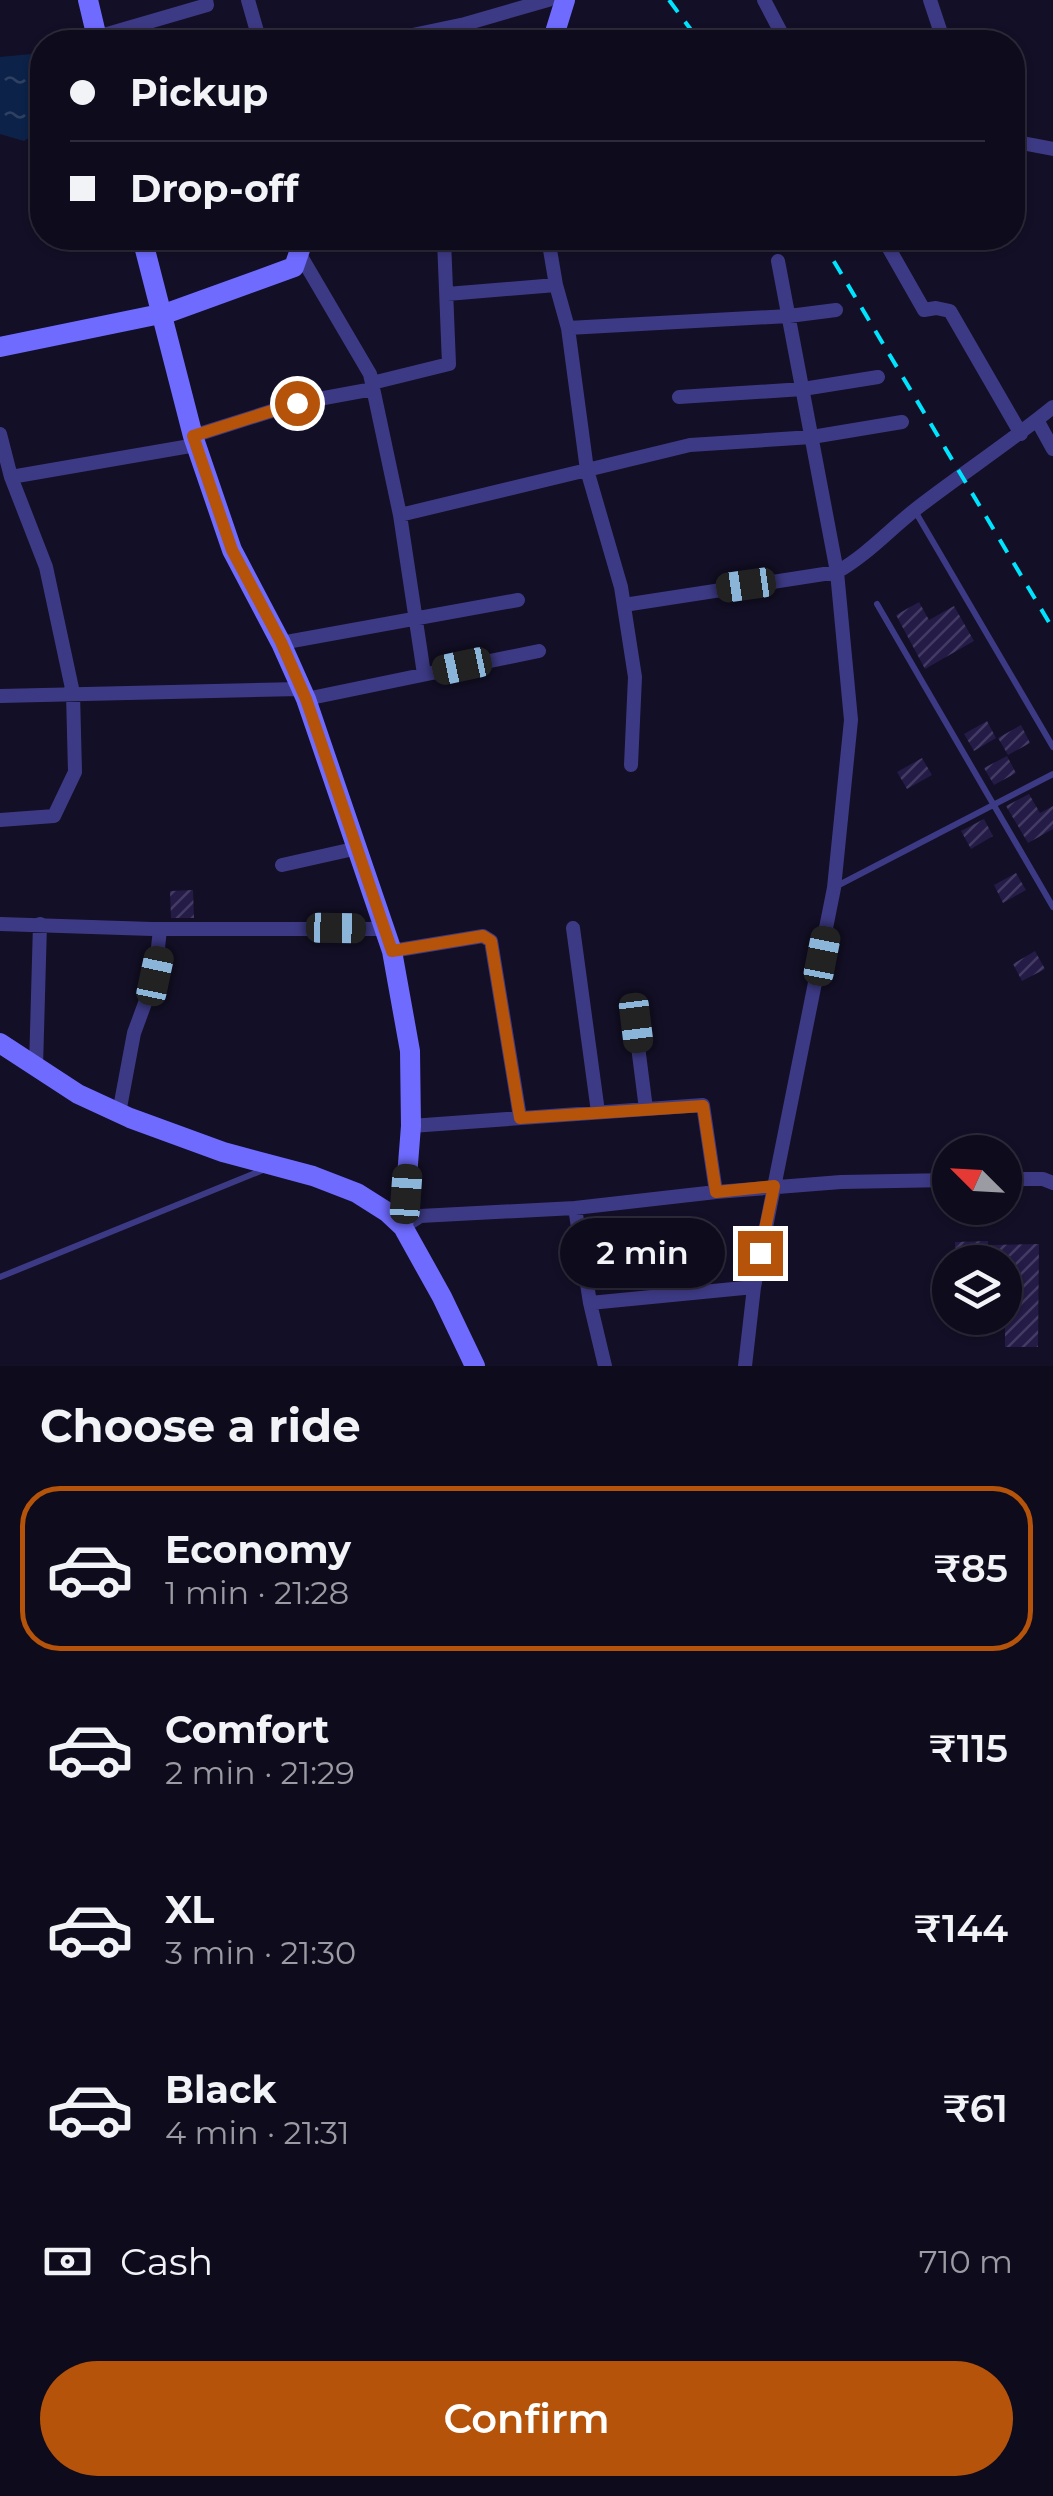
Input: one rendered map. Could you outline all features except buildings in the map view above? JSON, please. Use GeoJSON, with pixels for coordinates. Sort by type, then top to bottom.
{"type":"FeatureCollection","features":[{"type":"Feature","properties":{"kind":"street"},"geometry":{"type":"LineString","coordinates":[[88,0],[95,30]]}},
{"type":"Feature","properties":{"kind":"street"},"geometry":{"type":"LineString","coordinates":[[129,30],[208,5],[206,0]]}},
{"type":"Feature","properties":{"kind":"street"},"geometry":{"type":"LineString","coordinates":[[248,0],[257,30]]}},
{"type":"Feature","properties":{"kind":"street"},"geometry":{"type":"LineString","coordinates":[[436,30],[548,0]]}},
{"type":"Feature","properties":{"kind":"street"},"geometry":{"type":"LineString","coordinates":[[556,30],[565,0]]}},
{"type":"Feature","properties":{"kind":"street"},"geometry":{"type":"LineString","coordinates":[[764,0],[780,30]]}},
{"type":"Feature","properties":{"kind":"street"},"geometry":{"type":"LineString","coordinates":[[930,0],[940,30]]}},
{"type":"Feature","properties":{"kind":"street"},"geometry":{"type":"LineString","coordinates":[[1025,143],[1053,148]]}},
{"type":"Feature","properties":{"kind":"street"},"geometry":{"type":"LineString","coordinates":[[145,250],[195,440],[232,550],[281,642],[303,694],[392,951],[410,1051],[403,1227]]}},
{"type":"Feature","properties":{"kind":"street"},"geometry":{"type":"LineString","coordinates":[[0,348],[162,314],[294,267],[299,250]]}},
{"type":"Feature","properties":{"kind":"street"},"geometry":{"type":"LineString","coordinates":[[304,250],[370,374],[400,515],[424,674]]}},
{"type":"Feature","properties":{"kind":"street"},"geometry":{"type":"LineString","coordinates":[[11,477],[195,440],[297,403],[449,364],[445,250]]}},
{"type":"Feature","properties":{"kind":"street"},"geometry":{"type":"LineString","coordinates":[[550,250],[568,328],[587,470],[624,605],[636,677],[631,765]]}},
{"type":"Feature","properties":{"kind":"street"},"geometry":{"type":"LineString","coordinates":[[890,250],[924,310],[950,311],[1021,434]]}},
{"type":"Feature","properties":{"kind":"street"},"geometry":{"type":"LineString","coordinates":[[745,1366],[754,1287],[834,888],[852,720],[837,572],[778,262]]}},
{"type":"Feature","properties":{"kind":"street"},"geometry":{"type":"LineString","coordinates":[[447,294],[556,285]]}},
{"type":"Feature","properties":{"kind":"street"},"geometry":{"type":"LineString","coordinates":[[568,328],[836,310]]}},
{"type":"Feature","properties":{"kind":"street"},"geometry":{"type":"LineString","coordinates":[[679,397],[804,389],[878,376]]}},
{"type":"Feature","properties":{"kind":"street"},"geometry":{"type":"LineString","coordinates":[[624,605],[837,572],[862,558],[914,510],[1053,407]]}},
{"type":"Feature","properties":{"kind":"street"},"geometry":{"type":"LineString","coordinates":[[1036,420],[1053,449]]}},
{"type":"Feature","properties":{"kind":"street"},"geometry":{"type":"LineString","coordinates":[[400,515],[690,445],[812,437],[902,422]]}},
{"type":"Feature","properties":{"kind":"street"},"geometry":{"type":"LineString","coordinates":[[0,434],[11,477],[46,567],[72,693],[75,772],[54,816],[0,820]]}},
{"type":"Feature","properties":{"kind":"street"},"geometry":{"type":"LineString","coordinates":[[281,642],[518,600]]}},
{"type":"Feature","properties":{"kind":"street"},"geometry":{"type":"LineString","coordinates":[[0,696],[303,694],[539,651]]}},
{"type":"Feature","properties":{"kind":"street"},"geometry":{"type":"LineString","coordinates":[[282,864],[358,848]]}},
{"type":"Feature","properties":{"kind":"street"},"geometry":{"type":"LineString","coordinates":[[0,924],[384,929]]}},
{"type":"Feature","properties":{"kind":"street"},"geometry":{"type":"LineString","coordinates":[[36,1067],[40,924]]}},
{"type":"Feature","properties":{"kind":"street"},"geometry":{"type":"LineString","coordinates":[[573,928],[598,1112]]}},
{"type":"Feature","properties":{"kind":"street"},"geometry":{"type":"LineString","coordinates":[[119,1113],[131,1045],[155,976],[160,929]]}},
{"type":"Feature","properties":{"kind":"street"},"geometry":{"type":"LineString","coordinates":[[392,951],[483,936],[491,941],[520,1118]]}},
{"type":"Feature","properties":{"kind":"street"},"geometry":{"type":"LineString","coordinates":[[636,1023],[646,1109]]}},
{"type":"Feature","properties":{"kind":"street"},"geometry":{"type":"LineString","coordinates":[[0,1043],[78,1094],[119,1113],[222,1152],[313,1176],[357,1193],[387,1212],[403,1227],[475,1366]]}},
{"type":"Feature","properties":{"kind":"street"},"geometry":{"type":"LineString","coordinates":[[410,1126],[703,1106],[716,1192]]}},
{"type":"Feature","properties":{"kind":"street"},"geometry":{"type":"LineString","coordinates":[[1022,1179],[1053,1183]]}},
{"type":"Feature","properties":{"kind":"street"},"geometry":{"type":"LineString","coordinates":[[403,1227],[420,1216],[575,1208],[774,1186],[932,1181]]}},
{"type":"Feature","properties":{"kind":"street"},"geometry":{"type":"LineString","coordinates":[[575,1208],[605,1366]]}},
{"type":"Feature","properties":{"kind":"street"},"geometry":{"type":"LineString","coordinates":[[590,1303],[754,1287]]}},
{"type":"Feature","properties":{"kind":"lane"},"geometry":{"type":"LineString","coordinates":[[914,510],[1053,747]]}},
{"type":"Feature","properties":{"kind":"lane"},"geometry":{"type":"LineString","coordinates":[[878,604],[1053,906]]}},
{"type":"Feature","properties":{"kind":"lane"},"geometry":{"type":"LineString","coordinates":[[834,888],[1053,774]]}},
{"type":"Feature","properties":{"kind":"lane"},"geometry":{"type":"LineString","coordinates":[[0,1277],[274,1166]]}},
{"type":"Feature","properties":{"kind":"water"},"geometry":{"type":"Polygon","coordinates":[[[30,54],[30,137],[24,141],[0,134],[0,57],[30,54]]]}},
{"type":"Feature","properties":{"kind":"railway"},"geometry":{"type":"LineString","coordinates":[[669,0],[691,30]]}},
{"type":"Feature","properties":{"kind":"railway"},"geometry":{"type":"LineString","coordinates":[[827,250],[1053,629]]}},
{"type":"Feature","properties":{"kind":"route"},"geometry":{"type":"LineString","coordinates":[[297,403],[193,436],[232,550],[306,699],[392,951],[488,937],[520,1118],[703,1106],[716,1192],[774,1186],[760,1253]]}}]}
